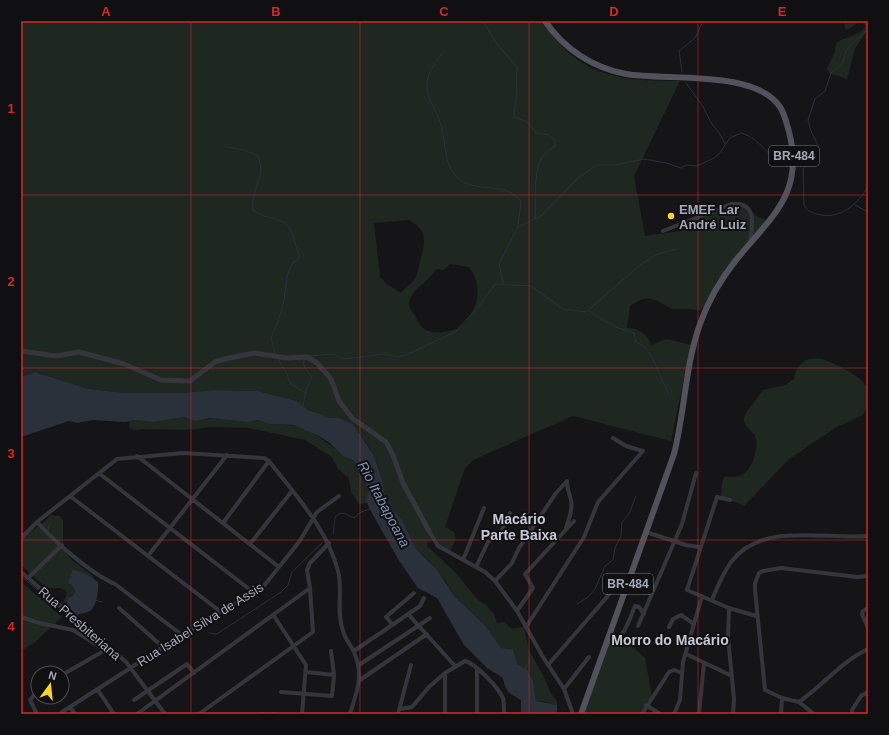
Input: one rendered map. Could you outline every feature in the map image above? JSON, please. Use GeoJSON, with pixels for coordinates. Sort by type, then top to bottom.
{"type":"FeatureCollection","features":[{"type":"Feature","properties":{"kind":"main road","name":"BR-484"},"geometry":{"type":"LineString","coordinates":[[545,21],[555,34],[573,51],[607,69],[627,74],[710,79],[735,83],[758,90],[777,103],[786,121],[793,147],[794,159],[792,180],[779,210],[720,281],[700,324],[691,357],[678,439],[667,476],[582,714]]}},
{"type":"Feature","properties":{"kind":"street"},"geometry":{"type":"LineString","coordinates":[[663,231],[731,204],[740,203],[747,208],[752,215],[753,225],[750,245]]}},
{"type":"Feature","properties":{"kind":"street"},"geometry":{"type":"LineString","coordinates":[[21,351],[56,356],[79,352],[124,364],[161,380],[190,381],[215,362],[254,353],[287,358],[307,357],[317,363],[331,378],[339,401],[352,418],[386,442],[393,455],[403,483],[438,546],[476,567],[495,581],[517,611],[564,689],[573,714]]}},
{"type":"Feature","properties":{"kind":"street"},"geometry":{"type":"LineString","coordinates":[[526,627],[584,538],[598,502],[643,451],[626,446],[614,438]]}},
{"type":"Feature","properties":{"kind":"street"},"geometry":{"type":"LineString","coordinates":[[21,538],[37,522],[100,474],[117,459],[183,453],[264,458],[269,461],[313,518],[328,543],[338,572],[339,607],[343,631],[354,651],[359,665],[360,680],[350,714]]}},
{"type":"Feature","properties":{"kind":"street"},"geometry":{"type":"LineString","coordinates":[[148,556],[227,455]]}},
{"type":"Feature","properties":{"kind":"street"},"geometry":{"type":"LineString","coordinates":[[137,456],[279,567]]}},
{"type":"Feature","properties":{"kind":"street"},"geometry":{"type":"LineString","coordinates":[[223,523],[269,461]]}},
{"type":"Feature","properties":{"kind":"street"},"geometry":{"type":"LineString","coordinates":[[638,626],[682,524],[696,473]]}},
{"type":"Feature","properties":{"kind":"street"},"geometry":{"type":"LineString","coordinates":[[100,474],[253,592]]}},
{"type":"Feature","properties":{"kind":"street"},"geometry":{"type":"LineString","coordinates":[[495,581],[512,563],[519,548],[551,501],[567,481],[567,491],[571,500],[571,512],[566,529]]}},
{"type":"Feature","properties":{"kind":"street"},"geometry":{"type":"LineString","coordinates":[[250,544],[292,491]]}},
{"type":"Feature","properties":{"kind":"street"},"geometry":{"type":"LineString","coordinates":[[70,496],[221,612]]}},
{"type":"Feature","properties":{"kind":"street","name":"Rua Isabel Silva de Assis"},"geometry":{"type":"LineString","coordinates":[[59,714],[182,635],[263,587],[299,542],[317,512],[339,496]]}},
{"type":"Feature","properties":{"kind":"street"},"geometry":{"type":"LineString","coordinates":[[730,500],[717,497],[699,547],[687,590],[728,608],[756,616]]}},
{"type":"Feature","properties":{"kind":"street"},"geometry":{"type":"LineString","coordinates":[[463,560],[484,508]]}},
{"type":"Feature","properties":{"kind":"street"},"geometry":{"type":"LineString","coordinates":[[476,567],[488,542],[499,536],[510,513]]}},
{"type":"Feature","properties":{"kind":"street"},"geometry":{"type":"LineString","coordinates":[[517,611],[533,588],[525,574],[574,521]]}},
{"type":"Feature","properties":{"kind":"street"},"geometry":{"type":"LineString","coordinates":[[37,522],[62,545],[182,635]]}},
{"type":"Feature","properties":{"kind":"street"},"geometry":{"type":"LineString","coordinates":[[646,532],[673,542],[699,547]]}},
{"type":"Feature","properties":{"kind":"street"},"geometry":{"type":"LineString","coordinates":[[712,600],[732,561],[747,547],[757,542],[782,536],[868,536]]}},
{"type":"Feature","properties":{"kind":"street"},"geometry":{"type":"LineString","coordinates":[[199,714],[313,632],[310,588],[307,570],[310,563],[328,543]]}},
{"type":"Feature","properties":{"kind":"street"},"geometry":{"type":"LineString","coordinates":[[28,578],[62,545]]}},
{"type":"Feature","properties":{"kind":"street"},"geometry":{"type":"LineString","coordinates":[[814,714],[799,702],[782,698],[765,690],[756,616],[755,583],[759,574],[763,571],[781,568],[857,577],[868,576]]}},
{"type":"Feature","properties":{"kind":"street","name":"Rua Presbiteriana"},"geometry":{"type":"LineString","coordinates":[[21,572],[130,668],[165,714]]}},
{"type":"Feature","properties":{"kind":"street"},"geometry":{"type":"LineString","coordinates":[[137,714],[156,702],[310,588]]}},
{"type":"Feature","properties":{"kind":"street"},"geometry":{"type":"LineString","coordinates":[[548,664],[613,590]]}},
{"type":"Feature","properties":{"kind":"street"},"geometry":{"type":"LineString","coordinates":[[392,624],[386,617],[414,593]]}},
{"type":"Feature","properties":{"kind":"street"},"geometry":{"type":"LineString","coordinates":[[674,714],[680,700],[682,673],[686,654],[702,596]]}},
{"type":"Feature","properties":{"kind":"street"},"geometry":{"type":"LineString","coordinates":[[354,651],[420,606],[424,598]]}},
{"type":"Feature","properties":{"kind":"street"},"geometry":{"type":"LineString","coordinates":[[607,645],[617,641],[625,630],[635,606],[639,607],[644,614]]}},
{"type":"Feature","properties":{"kind":"street"},"geometry":{"type":"LineString","coordinates":[[119,608],[163,647]]}},
{"type":"Feature","properties":{"kind":"street"},"geometry":{"type":"LineString","coordinates":[[728,608],[728,638],[734,699],[733,714]]}},
{"type":"Feature","properties":{"kind":"street"},"geometry":{"type":"LineString","coordinates":[[868,608],[863,611],[862,614],[868,628]]}},
{"type":"Feature","properties":{"kind":"street"},"geometry":{"type":"LineString","coordinates":[[408,614],[455,666]]}},
{"type":"Feature","properties":{"kind":"street"},"geometry":{"type":"LineString","coordinates":[[669,627],[673,619],[680,615],[694,624]]}},
{"type":"Feature","properties":{"kind":"street"},"geometry":{"type":"LineString","coordinates":[[274,616],[306,665],[302,714]]}},
{"type":"Feature","properties":{"kind":"street"},"geometry":{"type":"LineString","coordinates":[[21,617],[39,623],[73,630],[107,649]]}},
{"type":"Feature","properties":{"kind":"street"},"geometry":{"type":"LineString","coordinates":[[359,665],[430,618]]}},
{"type":"Feature","properties":{"kind":"street"},"geometry":{"type":"LineString","coordinates":[[360,680],[427,634]]}},
{"type":"Feature","properties":{"kind":"street"},"geometry":{"type":"LineString","coordinates":[[70,670],[107,649]]}},
{"type":"Feature","properties":{"kind":"street"},"geometry":{"type":"LineString","coordinates":[[799,702],[830,677],[845,662],[868,649]]}},
{"type":"Feature","properties":{"kind":"street"},"geometry":{"type":"LineString","coordinates":[[281,692],[332,696],[334,675],[331,651]]}},
{"type":"Feature","properties":{"kind":"street"},"geometry":{"type":"LineString","coordinates":[[686,654],[732,676]]}},
{"type":"Feature","properties":{"kind":"street"},"geometry":{"type":"LineString","coordinates":[[564,689],[589,657]]}},
{"type":"Feature","properties":{"kind":"street"},"geometry":{"type":"LineString","coordinates":[[400,709],[412,707],[429,687],[445,673],[464,661],[469,662],[488,678],[503,698],[504,714]]}},
{"type":"Feature","properties":{"kind":"street"},"geometry":{"type":"LineString","coordinates":[[699,714],[704,663]]}},
{"type":"Feature","properties":{"kind":"street"},"geometry":{"type":"LineString","coordinates":[[134,700],[187,664],[194,673]]}},
{"type":"Feature","properties":{"kind":"street"},"geometry":{"type":"LineString","coordinates":[[398,714],[411,664]]}},
{"type":"Feature","properties":{"kind":"street"},"geometry":{"type":"LineString","coordinates":[[476,714],[477,669]]}},
{"type":"Feature","properties":{"kind":"street"},"geometry":{"type":"LineString","coordinates":[[642,714],[646,705],[669,672],[674,670],[682,673]]}},
{"type":"Feature","properties":{"kind":"street"},"geometry":{"type":"LineString","coordinates":[[306,672],[334,675]]}},
{"type":"Feature","properties":{"kind":"street"},"geometry":{"type":"LineString","coordinates":[[445,673],[445,714]]}},
{"type":"Feature","properties":{"kind":"street"},"geometry":{"type":"LineString","coordinates":[[97,689],[114,714]]}},
{"type":"Feature","properties":{"kind":"street"},"geometry":{"type":"LineString","coordinates":[[853,714],[852,710],[861,696],[868,692]]}},
{"type":"Feature","properties":{"kind":"street"},"geometry":{"type":"LineString","coordinates":[[781,714],[782,698]]}},
{"type":"Feature","properties":{"kind":"street"},"geometry":{"type":"LineString","coordinates":[[32,705],[37,714]]}},
{"type":"Feature","properties":{"kind":"street"},"geometry":{"type":"LineString","coordinates":[[646,705],[660,714]]}},
{"type":"Feature","properties":{"kind":"street"},"geometry":{"type":"LineString","coordinates":[[70,707],[75,714]]}},
{"type":"Feature","properties":{"kind":"street"},"geometry":{"type":"LineString","coordinates":[[261,714],[277,714]]}},
{"type":"Feature","properties":{"kind":"shaded area"},"geometry":{"type":"Polygon","coordinates":[[[21,21],[543,21],[556,40],[570,54],[585,65],[619,77],[638,80],[680,81],[634,176],[645,236],[681,231],[694,220],[732,204],[745,207],[748,213],[754,213],[756,216],[767,220],[718,280],[701,311],[690,309],[673,309],[653,299],[638,301],[630,306],[627,328],[642,332],[648,338],[651,345],[667,339],[691,345],[671,441],[573,416],[473,460],[465,468],[445,527],[454,532],[455,540],[453,545],[448,552],[434,540],[428,542],[427,546],[455,572],[478,600],[486,605],[494,614],[497,623],[504,622],[512,629],[521,627],[524,628],[529,650],[545,679],[550,692],[557,701],[557,706],[546,702],[536,701],[533,680],[529,672],[516,664],[514,650],[509,648],[501,648],[485,625],[455,597],[446,582],[428,560],[416,549],[402,520],[386,502],[382,480],[376,461],[370,449],[353,424],[340,418],[327,418],[321,414],[308,410],[297,401],[258,391],[214,390],[182,393],[126,393],[89,389],[35,372],[21,377],[21,21]],[[409,220],[374,223],[380,277],[388,285],[401,293],[416,277],[424,243],[423,233],[409,220]],[[450,264],[444,270],[436,269],[430,277],[412,294],[409,301],[410,308],[419,324],[430,332],[446,332],[461,327],[472,313],[475,306],[478,290],[474,275],[469,267],[450,264]]]}},
{"type":"Feature","properties":{"kind":"shaded area"},"geometry":{"type":"Polygon","coordinates":[[[843,21],[862,21],[846,30],[843,21]]]}},
{"type":"Feature","properties":{"kind":"shaded area"},"geometry":{"type":"Polygon","coordinates":[[[862,21],[868,21],[868,30],[855,48],[847,79],[830,74],[827,69],[837,43],[860,32],[865,26],[862,21]]]}},
{"type":"Feature","properties":{"kind":"shaded area"},"geometry":{"type":"Polygon","coordinates":[[[809,359],[820,359],[841,367],[866,385],[869,397],[863,415],[835,428],[788,460],[744,506],[721,497],[722,482],[724,477],[736,477],[746,472],[752,463],[756,451],[755,436],[744,421],[747,412],[763,390],[785,385],[794,379],[798,366],[809,359]]]}},
{"type":"Feature","properties":{"kind":"shaded area"},"geometry":{"type":"Polygon","coordinates":[[[185,417],[200,420],[215,418],[248,422],[259,420],[270,424],[299,426],[312,432],[357,464],[369,490],[367,503],[359,504],[351,492],[349,478],[338,469],[332,457],[305,440],[249,428],[212,427],[186,430],[134,430],[129,427],[130,421],[135,420],[154,422],[185,417]]]}},
{"type":"Feature","properties":{"kind":"shaded area"},"geometry":{"type":"Polygon","coordinates":[[[51,515],[59,516],[63,520],[63,549],[72,560],[93,576],[94,579],[88,575],[68,583],[74,588],[75,592],[70,597],[66,607],[62,604],[67,594],[66,591],[61,588],[46,588],[21,565],[21,537],[42,524],[51,515]]]}},
{"type":"Feature","properties":{"kind":"shaded area"},"geometry":{"type":"Polygon","coordinates":[[[21,582],[62,617],[35,642],[21,651],[21,582]]]}},
{"type":"Feature","properties":{"kind":"shaded area"},"geometry":{"type":"Polygon","coordinates":[[[614,640],[634,648],[645,658],[652,696],[643,714],[583,714],[605,650],[614,640]]]}},
{"type":"Feature","properties":{"kind":"water","name":"Rio Itabapoana"},"geometry":{"type":"Polygon","coordinates":[[[35,372],[89,389],[126,393],[182,393],[214,390],[258,391],[297,401],[308,410],[321,414],[327,418],[340,418],[353,424],[374,456],[382,480],[386,502],[402,520],[416,549],[437,570],[455,597],[485,625],[501,648],[513,649],[517,664],[527,670],[533,680],[536,701],[557,705],[557,714],[521,714],[521,700],[507,690],[503,678],[487,668],[464,645],[437,598],[418,588],[398,559],[369,508],[366,500],[369,490],[354,461],[342,455],[330,443],[317,435],[294,425],[270,424],[258,420],[248,422],[211,418],[195,421],[185,417],[154,422],[135,420],[125,422],[93,420],[77,423],[69,421],[24,436],[21,435],[21,377],[35,372]]]}},
{"type":"Feature","properties":{"kind":"water"},"geometry":{"type":"Polygon","coordinates":[[[73,569],[88,575],[98,582],[97,597],[92,609],[89,612],[77,615],[66,607],[68,598],[75,592],[74,588],[68,583],[73,569]]]}},
{"type":"Feature","properties":{"kind":"waterway"},"geometry":{"type":"LineString","coordinates":[[480,21],[484,23],[497,44],[517,67],[515,117],[529,123],[536,133],[549,135],[555,140],[555,146],[544,155],[538,165],[535,220]]}},
{"type":"Feature","properties":{"kind":"waterway"},"geometry":{"type":"LineString","coordinates":[[682,72],[679,51],[695,38],[703,21]]}},
{"type":"Feature","properties":{"kind":"waterway"},"geometry":{"type":"LineString","coordinates":[[803,169],[818,151],[819,147],[811,131],[808,120],[815,99],[825,91],[831,73],[843,62],[846,50],[868,29]]}},
{"type":"Feature","properties":{"kind":"waterway"},"geometry":{"type":"LineString","coordinates":[[442,53],[429,74],[427,88],[429,98],[440,122],[446,154],[451,169],[462,181],[477,186],[507,191],[521,201],[518,227],[499,264],[503,283]]}},
{"type":"Feature","properties":{"kind":"waterway"},"geometry":{"type":"LineString","coordinates":[[686,83],[702,105],[725,144]]}},
{"type":"Feature","properties":{"kind":"waterway"},"geometry":{"type":"LineString","coordinates":[[518,227],[541,216],[579,177],[597,165],[615,165],[644,159],[666,163],[681,168],[686,165],[697,166],[714,158],[719,154],[730,138],[741,133],[754,139],[775,159],[787,166]]}},
{"type":"Feature","properties":{"kind":"waterway"},"geometry":{"type":"LineString","coordinates":[[227,147],[244,150],[258,156],[261,170],[254,196],[253,210],[261,215],[285,223],[291,230],[300,256],[297,261],[293,262],[287,276],[284,301],[271,338],[275,354]]}},
{"type":"Feature","properties":{"kind":"waterway"},"geometry":{"type":"LineString","coordinates":[[803,169],[804,206],[815,214],[825,216],[840,213],[853,205],[868,186]]}},
{"type":"Feature","properties":{"kind":"waterway"},"geometry":{"type":"LineString","coordinates":[[855,205],[868,212]]}},
{"type":"Feature","properties":{"kind":"waterway"},"geometry":{"type":"LineString","coordinates":[[310,356],[334,354],[343,359],[384,354],[397,357],[406,355],[455,332],[480,305],[495,284],[531,286],[563,309],[586,312],[641,264],[658,254],[676,249]]}},
{"type":"Feature","properties":{"kind":"waterway"},"geometry":{"type":"LineString","coordinates":[[589,311],[615,327],[634,333],[636,342],[643,346],[651,355],[669,395]]}},
{"type":"Feature","properties":{"kind":"waterway"},"geometry":{"type":"LineString","coordinates":[[278,359],[287,374],[290,383],[305,393]]}},
{"type":"Feature","properties":{"kind":"waterway"},"geometry":{"type":"LineString","coordinates":[[303,406],[306,390],[312,377],[306,370],[303,362],[305,359]]}},
{"type":"Feature","properties":{"kind":"waterway"},"geometry":{"type":"LineString","coordinates":[[577,604],[588,597],[595,589],[605,566],[613,560],[615,548],[621,536],[622,522],[629,514],[636,496]]}},
{"type":"Feature","properties":{"kind":"waterway"},"geometry":{"type":"LineString","coordinates":[[333,534],[334,521],[337,516],[344,513],[354,518],[361,512],[370,509]]}},
{"type":"Feature","properties":{"kind":"waterway"},"geometry":{"type":"LineString","coordinates":[[48,530],[50,523]]}},
{"type":"Feature","properties":{"kind":"waterway"},"geometry":{"type":"LineString","coordinates":[[209,633],[216,634],[220,632],[281,592],[288,585],[292,572],[322,543]]}},
{"type":"Feature","properties":{"kind":"waterway"},"geometry":{"type":"LineString","coordinates":[[21,576],[59,608]]}},
{"type":"Feature","properties":{"kind":"waterway"},"geometry":{"type":"LineString","coordinates":[[95,600],[102,602]]}},
{"type":"Feature","properties":{"kind":"waterway"},"geometry":{"type":"LineString","coordinates":[[524,670],[530,660]]}},
{"type":"Feature","properties":{"kind":"place","name":"EMEF Lar André Luiz"},"geometry":{"type":"Point","coordinates":[671,216]}},
{"type":"Feature","properties":{"kind":"district","name":"Macário Parte Baixa"},"geometry":{"type":"Point","coordinates":[519,528]}},
{"type":"Feature","properties":{"kind":"district","name":"Morro do Macário"},"geometry":{"type":"Point","coordinates":[670,640]}}]}
